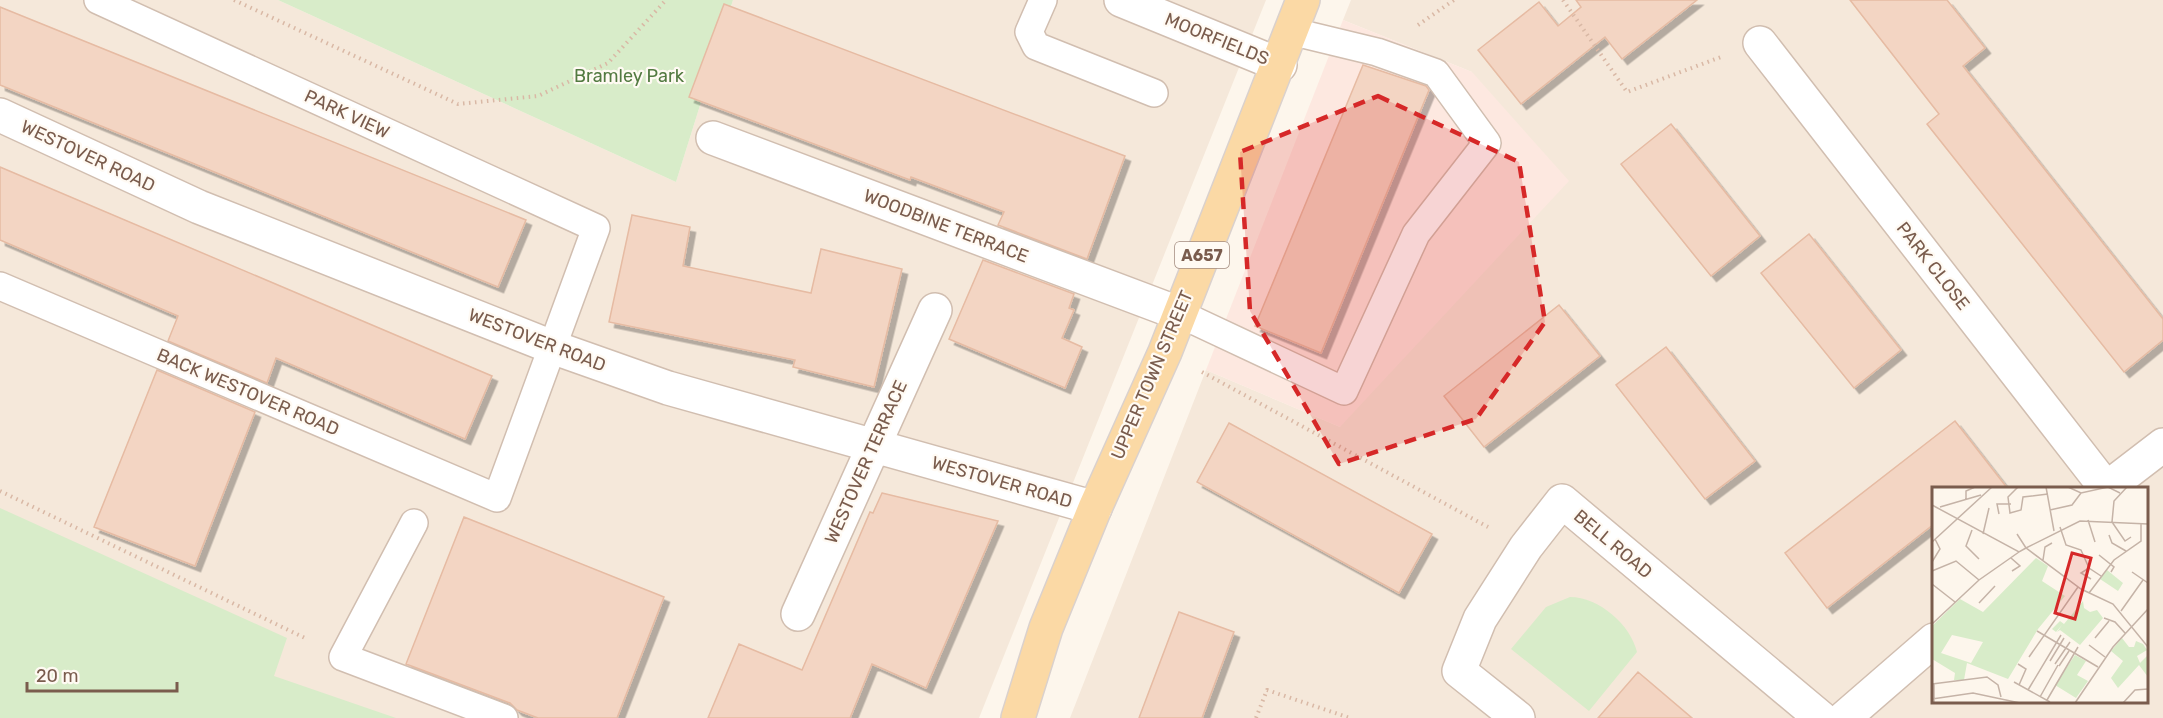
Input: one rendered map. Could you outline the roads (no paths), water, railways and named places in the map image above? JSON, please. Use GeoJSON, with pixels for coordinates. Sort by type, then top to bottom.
{"type":"FeatureCollection","features":[{"type":"Feature","properties":{"kind":"main road","name":"UPPER TOWN STREET"},"geometry":{"type":"LineString","coordinates":[[1018,718],[1046,628],[1095,508],[1165,352],[1178,313],[1280,65],[1290,31],[1303,0]]}},
{"type":"Feature","properties":{"kind":"street","name":"MOORFIELDS"},"geometry":{"type":"LineString","coordinates":[[1121,0],[1280,65]]}},
{"type":"Feature","properties":{"kind":"street","name":"PARK CLOSE"},"geometry":{"type":"LineString","coordinates":[[1760,43],[2104,487]]}},
{"type":"Feature","properties":{"kind":"street","name":"WESTOVER ROAD"},"geometry":{"type":"LineString","coordinates":[[0,115],[199,207],[552,347],[668,388],[1095,508]]}},
{"type":"Feature","properties":{"kind":"street","name":"WOODBINE TERRACE"},"geometry":{"type":"LineString","coordinates":[[713,138],[1178,313]]}},
{"type":"Feature","properties":{"kind":"street","name":"WESTOVER TERRACE"},"geometry":{"type":"LineString","coordinates":[[798,614],[935,310]]}},
{"type":"Feature","properties":{"kind":"street"},"geometry":{"type":"LineString","coordinates":[[2109,487],[2163,445]]}},
{"type":"Feature","properties":{"kind":"street","name":"BELL ROAD"},"geometry":{"type":"LineString","coordinates":[[1518,718],[1459,671],[1480,619],[1526,547],[1563,501],[1821,718]]}},
{"type":"Feature","properties":{"kind":"street"},"geometry":{"type":"LineString","coordinates":[[1844,718],[1932,642]]}},
{"type":"Feature","properties":{"kind":"lane","name":"PARK VIEW"},"geometry":{"type":"LineString","coordinates":[[98,0],[596,228],[552,347]]}},
{"type":"Feature","properties":{"kind":"lane"},"geometry":{"type":"LineString","coordinates":[[1042,0],[1029,32],[1036,46],[1154,93]]}},
{"type":"Feature","properties":{"kind":"lane"},"geometry":{"type":"LineString","coordinates":[[1178,313],[1344,390],[1416,234],[1487,143],[1436,74],[1377,52],[1290,31]]}},
{"type":"Feature","properties":{"kind":"lane","name":"BACK WESTOVER ROAD"},"geometry":{"type":"LineString","coordinates":[[0,286],[497,498],[552,347]]}},
{"type":"Feature","properties":{"kind":"lane"},"geometry":{"type":"LineString","coordinates":[[414,523],[343,657],[504,718]]}},
{"type":"Feature","properties":{"kind":"park label","name":"Bramley Park"},"geometry":{"type":"Point","coordinates":[629,76]}}]}
